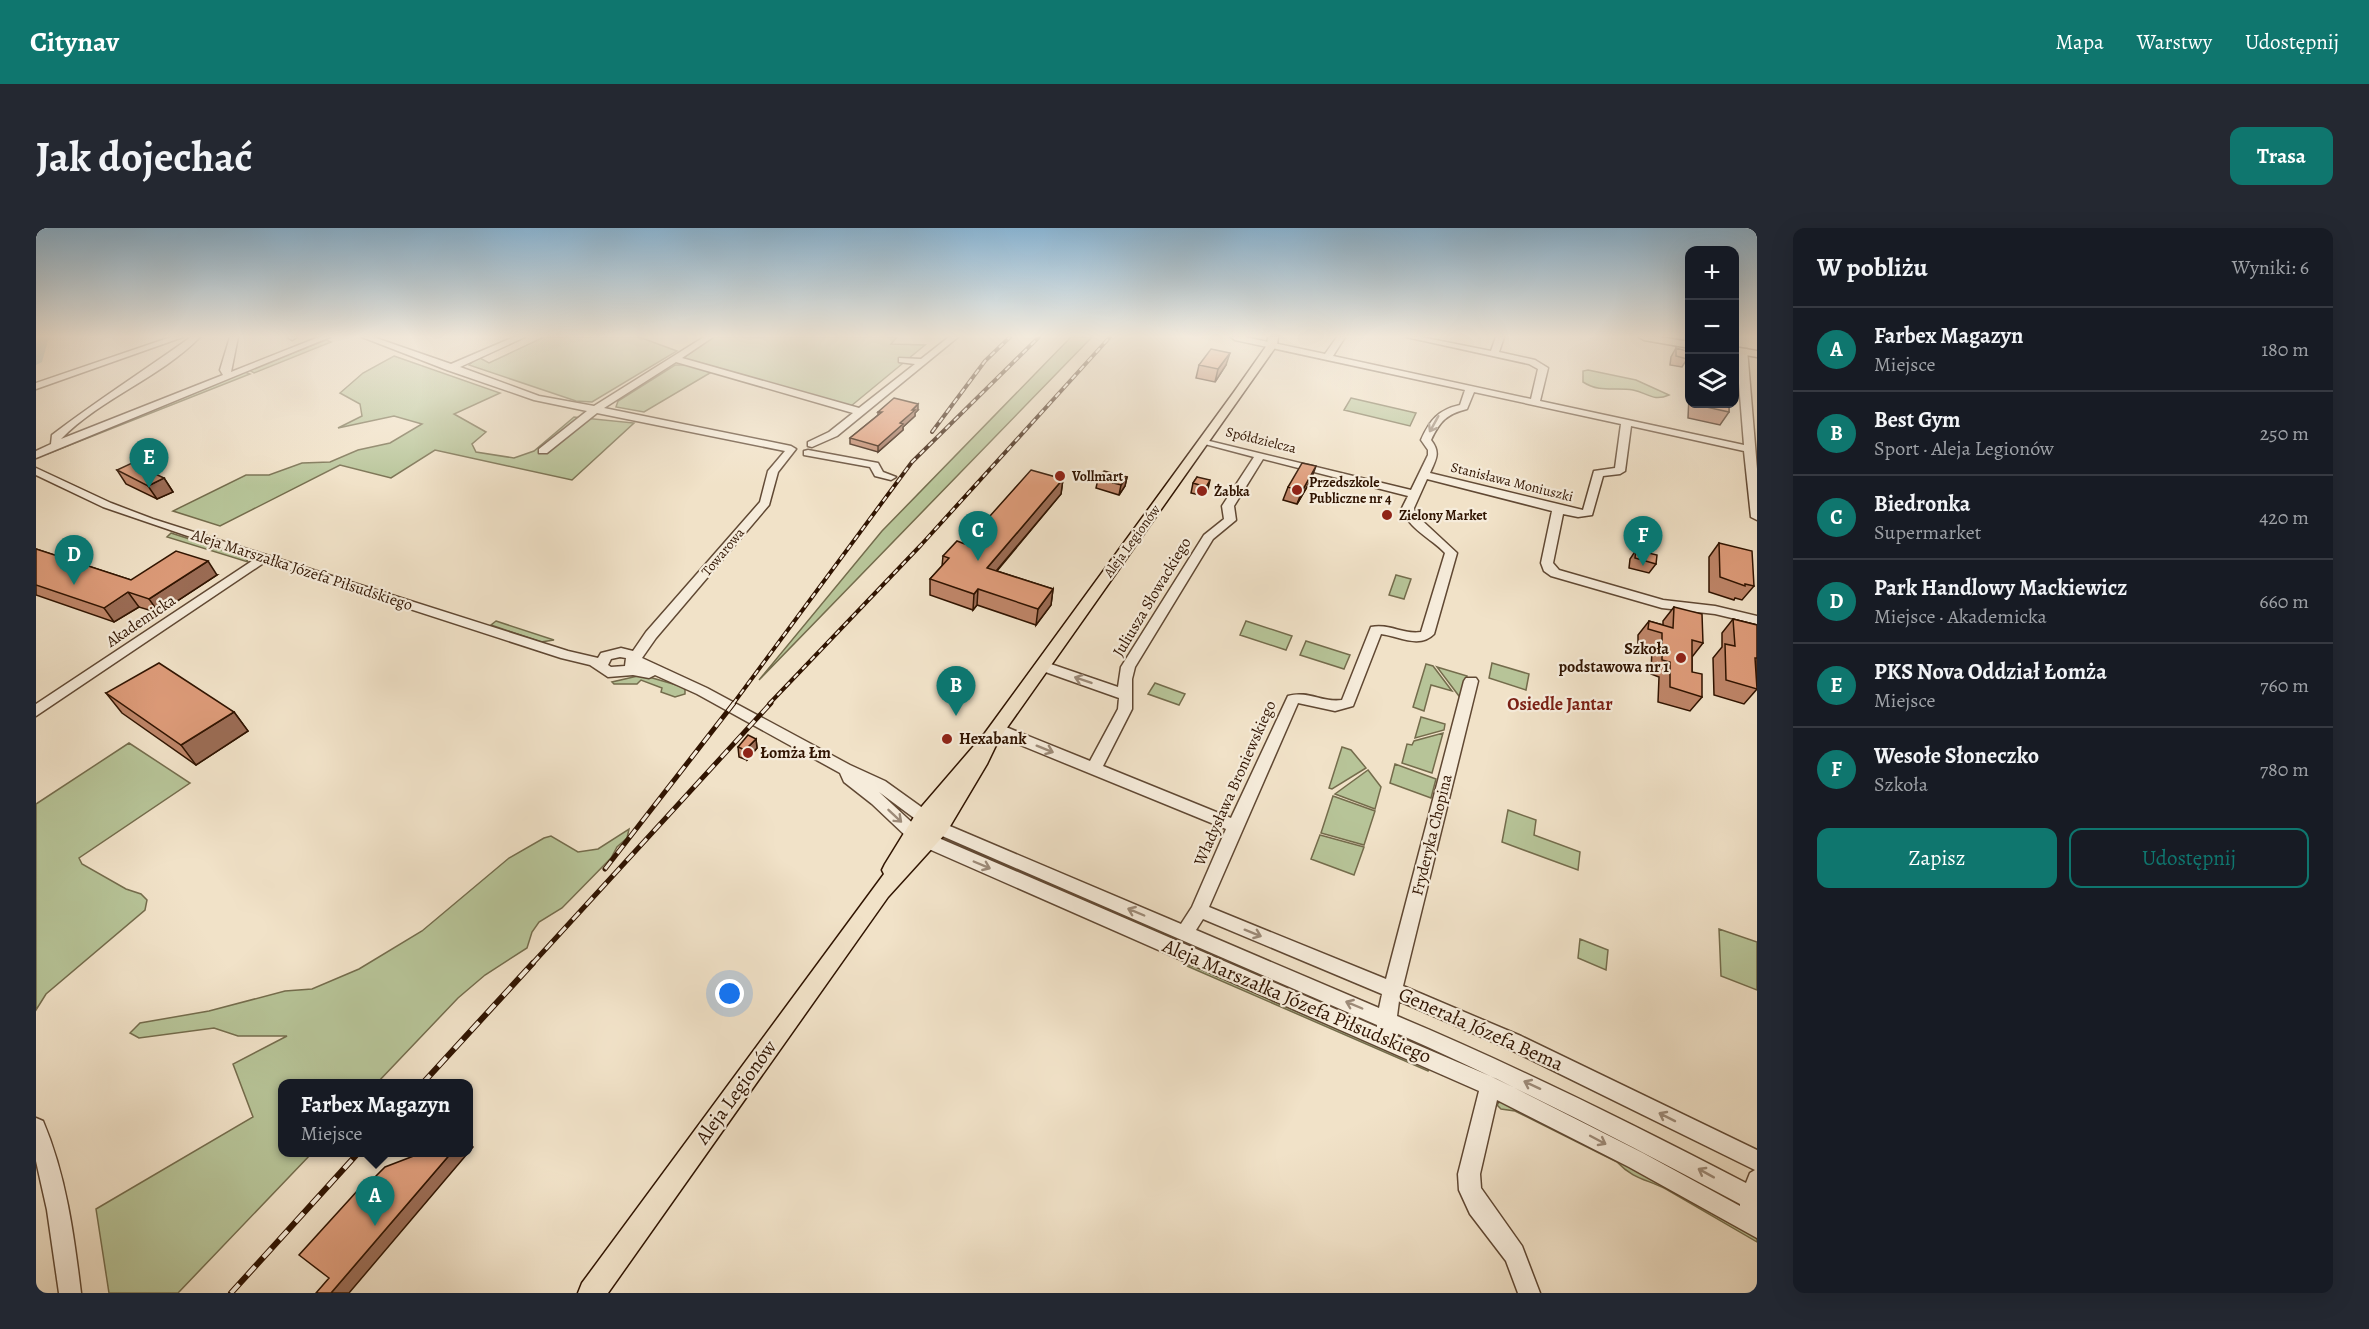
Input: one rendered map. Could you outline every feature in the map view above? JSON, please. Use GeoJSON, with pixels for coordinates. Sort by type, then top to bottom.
{"type":"FeatureCollection","features":[{"type":"Feature","properties":{"kind":"main road","name":"Aleja Legionów"},"geometry":{"type":"LineString","coordinates":[[592,1293],[881,891],[978,764],[993,733],[1243,387]]}},
{"type":"Feature","properties":{"kind":"street"},"geometry":{"type":"LineString","coordinates":[[60,443],[54,441],[56,437],[124,387]]}},
{"type":"Feature","properties":{"kind":"street"},"geometry":{"type":"LineString","coordinates":[[36,454],[203,387]]}},
{"type":"Feature","properties":{"kind":"street"},"geometry":{"type":"LineString","coordinates":[[504,387],[537,398],[874,465],[879,474],[891,477]]}},
{"type":"Feature","properties":{"kind":"street"},"geometry":{"type":"LineString","coordinates":[[543,451],[595,410],[631,387]]}},
{"type":"Feature","properties":{"kind":"street"},"geometry":{"type":"LineString","coordinates":[[772,387],[861,412]]}},
{"type":"Feature","properties":{"kind":"street"},"geometry":{"type":"LineString","coordinates":[[802,449],[833,434],[893,387]]}},
{"type":"Feature","properties":{"kind":"street"},"geometry":{"type":"LineString","coordinates":[[1465,387],[1749,449]]}},
{"type":"Feature","properties":{"kind":"street"},"geometry":{"type":"LineString","coordinates":[[1535,402],[1539,387]]}},
{"type":"Feature","properties":{"kind":"street"},"geometry":{"type":"LineString","coordinates":[[1743,387],[1757,518]]}},
{"type":"Feature","properties":{"kind":"street","name":"Władysława Broniewskiego"},"geometry":{"type":"LineString","coordinates":[[1185,933],[1199,910],[1293,699],[1304,697],[1335,706],[1345,705],[1376,630],[1388,630],[1416,637],[1427,634],[1451,553],[1410,516],[1408,508],[1433,452],[1426,440],[1437,417],[1453,409],[1464,407],[1471,388]]}},
{"type":"Feature","properties":{"kind":"street","name":"Stanisława Moniuszki"},"geometry":{"type":"LineString","coordinates":[[1423,475],[1579,514],[1589,512],[1598,473],[1620,471],[1626,422]]}},
{"type":"Feature","properties":{"kind":"street","name":"Spółdzielcza"},"geometry":{"type":"LineString","coordinates":[[1205,441],[1414,494]]}},
{"type":"Feature","properties":{"kind":"street"},"geometry":{"type":"LineString","coordinates":[[51,478],[42,458],[60,443]]}},
{"type":"Feature","properties":{"kind":"street","name":"Towarowa"},"geometry":{"type":"LineString","coordinates":[[631,663],[651,635],[764,504],[773,471],[781,462],[802,449]]}},
{"type":"Feature","properties":{"kind":"street","name":"Juliusza Słowackiego"},"geometry":{"type":"LineString","coordinates":[[1094,770],[1125,709],[1128,699],[1123,687],[1128,667],[1208,537],[1230,520],[1227,508],[1260,455]]}},
{"type":"Feature","properties":{"kind":"street","name":"Aleja Marszałka Józefa Piłsudskiego"},"geometry":{"type":"LineString","coordinates":[[36,473],[135,516],[556,651],[594,661],[609,672],[631,663],[669,677],[710,695],[845,769],[849,778],[878,800],[927,830],[1490,1086],[1627,1155],[1752,1224]]}},
{"type":"Feature","properties":{"kind":"street"},"geometry":{"type":"LineString","coordinates":[[1558,509],[1547,563],[1548,568],[1555,573],[1662,604],[1715,610],[1757,620]]}},
{"type":"Feature","properties":{"kind":"street","name":"Akademicka"},"geometry":{"type":"LineString","coordinates":[[36,711],[264,558]]}},
{"type":"Feature","properties":{"kind":"street","name":"Towarowa"},"geometry":{"type":"LineString","coordinates":[[616,653],[651,635]]}},
{"type":"Feature","properties":{"kind":"street","name":"Aleja Marszałka Józefa Piłsudskiego"},"geometry":{"type":"LineString","coordinates":[[556,651],[595,655],[616,653],[631,655],[631,663]]}},
{"type":"Feature","properties":{"kind":"street"},"geometry":{"type":"LineString","coordinates":[[602,666],[602,660],[616,653]]}},
{"type":"Feature","properties":{"kind":"street"},"geometry":{"type":"LineString","coordinates":[[1042,666],[1125,695]]}},
{"type":"Feature","properties":{"kind":"street","name":"Fryderyka Chopina"},"geometry":{"type":"LineString","coordinates":[[1386,1019],[1471,681]]}},
{"type":"Feature","properties":{"kind":"street"},"geometry":{"type":"LineString","coordinates":[[993,733],[1235,826]]}},
{"type":"Feature","properties":{"kind":"street","name":"Aleja Marszałka Józefa Piłsudskiego"},"geometry":{"type":"LineString","coordinates":[[927,830],[1185,933],[1386,1019],[1564,1100],[1755,1193]]}},
{"type":"Feature","properties":{"kind":"street","name":"Generała Józefa Bema"},"geometry":{"type":"LineString","coordinates":[[1199,910],[1393,990],[1588,1077],[1757,1161]]}},
{"type":"Feature","properties":{"kind":"street"},"geometry":{"type":"LineString","coordinates":[[1386,1019],[1389,1041]]}},
{"type":"Feature","properties":{"kind":"street"},"geometry":{"type":"LineString","coordinates":[[1490,1086],[1469,1174],[1470,1190],[1478,1206],[1514,1254],[1529,1293]]}},
{"type":"Feature","properties":{"kind":"street"},"geometry":{"type":"LineString","coordinates":[[36,1128],[57,1198],[70,1293]]}},
{"type":"Feature","properties":{"kind":"street"},"geometry":{"type":"LineString","coordinates":[[1752,1224],[1755,1193]]}},
{"type":"Feature","properties":{"kind":"green space"},"geometry":{"type":"Polygon","coordinates":[[[209,387],[218,387],[47,454],[209,387]]]}},
{"type":"Feature","properties":{"kind":"green space"},"geometry":{"type":"Polygon","coordinates":[[[347,387],[482,387],[500,393],[454,414],[486,432],[472,444],[476,452],[514,458],[534,451],[574,417],[634,423],[572,480],[435,450],[391,478],[340,465],[220,526],[173,511],[246,475],[269,475],[302,463],[330,462],[358,450],[390,443],[422,424],[394,416],[338,428],[362,416],[360,404],[340,393],[347,387]]]}},
{"type":"Feature","properties":{"kind":"green space"},"geometry":{"type":"Polygon","coordinates":[[[533,387],[618,387],[592,402],[576,401],[533,387]]]}},
{"type":"Feature","properties":{"kind":"green space"},"geometry":{"type":"Polygon","coordinates":[[[641,387],[687,387],[644,412],[616,407],[618,401],[641,387]]]}},
{"type":"Feature","properties":{"kind":"green space"},"geometry":{"type":"Polygon","coordinates":[[[783,387],[874,387],[851,406],[783,387]]]}},
{"type":"Feature","properties":{"kind":"green space"},"geometry":{"type":"Polygon","coordinates":[[[1023,387],[1044,387],[759,680],[882,531],[1023,387]]]}},
{"type":"Feature","properties":{"kind":"green space"},"geometry":{"type":"Polygon","coordinates":[[[1595,387],[1651,387],[1669,395],[1659,398],[1633,390],[1595,387]]]}},
{"type":"Feature","properties":{"kind":"green space"},"geometry":{"type":"Polygon","coordinates":[[[1351,398],[1416,413],[1410,426],[1344,410],[1351,398]]]}},
{"type":"Feature","properties":{"kind":"green space"},"geometry":{"type":"Polygon","coordinates":[[[171,533],[245,557],[248,562],[167,537],[171,533]]]}},
{"type":"Feature","properties":{"kind":"green space"},"geometry":{"type":"Polygon","coordinates":[[[1396,575],[1411,579],[1404,599],[1389,595],[1396,575]]]}},
{"type":"Feature","properties":{"kind":"green space"},"geometry":{"type":"Polygon","coordinates":[[[496,621],[554,640],[541,642],[491,625],[496,621]]]}},
{"type":"Feature","properties":{"kind":"green space"},"geometry":{"type":"Polygon","coordinates":[[[1246,621],[1292,636],[1286,650],[1240,635],[1246,621]]]}},
{"type":"Feature","properties":{"kind":"green space"},"geometry":{"type":"Polygon","coordinates":[[[1306,641],[1350,655],[1344,669],[1300,655],[1306,641]]]}},
{"type":"Feature","properties":{"kind":"green space"},"geometry":{"type":"Polygon","coordinates":[[[1492,663],[1529,674],[1526,690],[1489,678],[1492,663]]]}},
{"type":"Feature","properties":{"kind":"green space"},"geometry":{"type":"Polygon","coordinates":[[[1426,664],[1433,666],[1452,691],[1431,685],[1424,711],[1413,707],[1426,664]]]}},
{"type":"Feature","properties":{"kind":"green space"},"geometry":{"type":"Polygon","coordinates":[[[1437,667],[1467,676],[1462,697],[1459,696],[1437,667]]]}},
{"type":"Feature","properties":{"kind":"green space"},"geometry":{"type":"Polygon","coordinates":[[[642,675],[680,686],[685,689],[685,694],[675,697],[661,692],[662,688],[641,680],[637,684],[614,684],[612,682],[642,675]]]}},
{"type":"Feature","properties":{"kind":"green space"},"geometry":{"type":"Polygon","coordinates":[[[1155,683],[1185,694],[1179,705],[1148,694],[1155,683]]]}},
{"type":"Feature","properties":{"kind":"green space"},"geometry":{"type":"Polygon","coordinates":[[[1421,717],[1445,724],[1444,730],[1415,738],[1421,717]]]}},
{"type":"Feature","properties":{"kind":"green space"},"geometry":{"type":"Polygon","coordinates":[[[1443,733],[1432,773],[1402,763],[1407,744],[1412,745],[1414,741],[1443,733]]]}},
{"type":"Feature","properties":{"kind":"green space"},"geometry":{"type":"Polygon","coordinates":[[[129,743],[190,783],[79,858],[82,864],[126,889],[141,894],[147,900],[145,910],[46,994],[36,1010],[36,804],[129,743]]]}},
{"type":"Feature","properties":{"kind":"green space"},"geometry":{"type":"Polygon","coordinates":[[[1342,747],[1351,750],[1366,768],[1332,789],[1329,788],[1342,747]]]}},
{"type":"Feature","properties":{"kind":"green space"},"geometry":{"type":"Polygon","coordinates":[[[1395,764],[1436,779],[1431,798],[1390,783],[1395,764]]]}},
{"type":"Feature","properties":{"kind":"green space"},"geometry":{"type":"Polygon","coordinates":[[[1368,770],[1381,787],[1375,809],[1335,794],[1368,770]]]}},
{"type":"Feature","properties":{"kind":"green space"},"geometry":{"type":"Polygon","coordinates":[[[1333,796],[1375,811],[1364,845],[1321,833],[1333,796]]]}},
{"type":"Feature","properties":{"kind":"green space"},"geometry":{"type":"Polygon","coordinates":[[[1508,810],[1536,820],[1534,835],[1580,852],[1578,870],[1502,842],[1508,810]]]}},
{"type":"Feature","properties":{"kind":"green space"},"geometry":{"type":"Polygon","coordinates":[[[629,829],[627,838],[617,847],[611,858],[562,908],[539,922],[532,932],[527,948],[485,975],[458,998],[381,1079],[278,1079],[278,1157],[308,1157],[178,1293],[109,1293],[96,1209],[253,1117],[233,1064],[287,1036],[238,1036],[214,1028],[139,1038],[130,1033],[140,1023],[209,1011],[285,991],[312,989],[359,969],[422,931],[509,858],[544,838],[551,836],[578,852],[598,849],[629,829]]]}},
{"type":"Feature","properties":{"kind":"green space"},"geometry":{"type":"Polygon","coordinates":[[[1320,835],[1364,847],[1354,875],[1311,859],[1320,835]]]}},
{"type":"Feature","properties":{"kind":"green space"},"geometry":{"type":"Polygon","coordinates":[[[962,844],[1145,922],[1142,928],[959,850],[962,844]]]}},
{"type":"Feature","properties":{"kind":"green space"},"geometry":{"type":"Polygon","coordinates":[[[1719,929],[1757,942],[1757,990],[1721,976],[1719,929]]]}},
{"type":"Feature","properties":{"kind":"green space"},"geometry":{"type":"Polygon","coordinates":[[[1580,939],[1608,950],[1606,970],[1578,958],[1580,939]]]}},
{"type":"Feature","properties":{"kind":"green space"},"geometry":{"type":"Polygon","coordinates":[[[1198,946],[1375,1021],[1379,1029],[1200,953],[1198,946]]]}},
{"type":"Feature","properties":{"kind":"green space"},"geometry":{"type":"Polygon","coordinates":[[[1198,965],[1430,1065],[1428,1071],[1187,966],[1198,965]]]}},
{"type":"Feature","properties":{"kind":"green space"},"geometry":{"type":"Polygon","coordinates":[[[1500,1101],[1505,1101],[1757,1234],[1757,1242],[1666,1189],[1634,1175],[1617,1162],[1515,1111],[1501,1109],[1497,1105],[1500,1101]]]}},
{"type":"Feature","properties":{"kind":"building"},"geometry":{"type":"Polygon","coordinates":[[[894,398],[918,404],[912,410],[915,410],[900,423],[903,424],[878,446],[850,438],[882,412],[878,412],[894,398]]]}},
{"type":"Feature","properties":{"kind":"building"},"geometry":{"type":"Polygon","coordinates":[[[1711,408],[1729,408],[1729,412],[1711,408]]]}},
{"type":"Feature","properties":{"kind":"building"},"geometry":{"type":"Polygon","coordinates":[[[132,463],[164,478],[148,486],[117,470],[132,463]]]}},
{"type":"Feature","properties":{"kind":"building"},"geometry":{"type":"Polygon","coordinates":[[[1302,463],[1316,466],[1302,491],[1288,487],[1302,463]]]}},
{"type":"Feature","properties":{"kind":"building"},"geometry":{"type":"Polygon","coordinates":[[[1031,470],[1063,479],[987,568],[1053,589],[1038,609],[978,589],[974,594],[930,579],[949,558],[943,556],[957,541],[965,544],[1031,470]]]}},
{"type":"Feature","properties":{"kind":"building"},"geometry":{"type":"Polygon","coordinates":[[[1104,471],[1127,477],[1121,485],[1098,479],[1104,471]]]}},
{"type":"Feature","properties":{"kind":"building"},"geometry":{"type":"Polygon","coordinates":[[[1197,477],[1210,480],[1206,487],[1193,483],[1197,477]]]}},
{"type":"Feature","properties":{"kind":"building"},"geometry":{"type":"Polygon","coordinates":[[[1719,543],[1752,551],[1754,586],[1745,584],[1745,586],[1720,577],[1719,543]]]}},
{"type":"Feature","properties":{"kind":"building"},"geometry":{"type":"Polygon","coordinates":[[[36,549],[131,580],[176,551],[208,561],[149,599],[128,592],[104,608],[36,585],[36,549]]]}},
{"type":"Feature","properties":{"kind":"building"},"geometry":{"type":"Polygon","coordinates":[[[1636,550],[1657,555],[1656,564],[1635,558],[1636,550]]]}},
{"type":"Feature","properties":{"kind":"building"},"geometry":{"type":"Polygon","coordinates":[[[1674,607],[1702,614],[1703,643],[1692,640],[1692,672],[1702,674],[1702,697],[1670,687],[1670,662],[1662,660],[1662,633],[1648,629],[1649,621],[1673,628],[1674,607]]]}},
{"type":"Feature","properties":{"kind":"building"},"geometry":{"type":"Polygon","coordinates":[[[1733,619],[1757,625],[1757,658],[1755,658],[1757,689],[1726,680],[1725,644],[1735,646],[1733,619]]]}},
{"type":"Feature","properties":{"kind":"building"},"geometry":{"type":"Polygon","coordinates":[[[159,663],[234,712],[181,745],[106,693],[159,663]]]}},
{"type":"Feature","properties":{"kind":"building"},"geometry":{"type":"Polygon","coordinates":[[[748,735],[756,739],[745,750],[738,747],[748,735]]]}},
{"type":"Feature","properties":{"kind":"building"},"geometry":{"type":"Polygon","coordinates":[[[411,1157],[448,1157],[331,1293],[316,1293],[329,1278],[299,1255],[369,1178],[371,1181],[385,1167],[411,1157]]]}},
{"type":"Feature","properties":{"kind":"railway"},"geometry":{"type":"LineString","coordinates":[[932,432],[966,387]]}},
{"type":"Feature","properties":{"kind":"railway"},"geometry":{"type":"LineString","coordinates":[[733,704],[912,462],[989,387]]}},
{"type":"Feature","properties":{"kind":"railway"},"geometry":{"type":"LineString","coordinates":[[769,704],[921,545],[1065,387]]}},
{"type":"Feature","properties":{"kind":"railway"},"geometry":{"type":"LineString","coordinates":[[605,869],[734,703]]}},
{"type":"Feature","properties":{"kind":"railway"},"geometry":{"type":"LineString","coordinates":[[532,964],[771,703]]}},
{"type":"Feature","properties":{"kind":"railway"},"geometry":{"type":"LineString","coordinates":[[427,1079],[533,963]]}},
{"type":"Feature","properties":{"kind":"railway"},"geometry":{"type":"LineString","coordinates":[[231,1293],[354,1157]]}},
{"type":"Feature","properties":{"kind":"place","name":"Vollmart"},"geometry":{"type":"Point","coordinates":[1060,476]}},
{"type":"Feature","properties":{"kind":"place","name":"PKS Nova Oddział Łomża"},"geometry":{"type":"Point","coordinates":[149,488]}},
{"type":"Feature","properties":{"kind":"place","name":"Przedszkole Publiczne nr 4"},"geometry":{"type":"Point","coordinates":[1297,490]}},
{"type":"Feature","properties":{"kind":"place","name":"Żabka"},"geometry":{"type":"Point","coordinates":[1202,491]}},
{"type":"Feature","properties":{"kind":"place","name":"Zielony Market"},"geometry":{"type":"Point","coordinates":[1387,515]}},
{"type":"Feature","properties":{"kind":"place","name":"Biedronka"},"geometry":{"type":"Point","coordinates":[978,561]}},
{"type":"Feature","properties":{"kind":"place","name":"Wesołe Słoneczko"},"geometry":{"type":"Point","coordinates":[1643,566]}},
{"type":"Feature","properties":{"kind":"place","name":"Park Handlowy Mackiewicz"},"geometry":{"type":"Point","coordinates":[74,585]}},
{"type":"Feature","properties":{"kind":"place","name":"Szkoła podstawowa nr 1"},"geometry":{"type":"Point","coordinates":[1681,658]}},
{"type":"Feature","properties":{"kind":"place","name":"Best Gym"},"geometry":{"type":"Point","coordinates":[956,716]}},
{"type":"Feature","properties":{"kind":"place","name":"Hexabank"},"geometry":{"type":"Point","coordinates":[947,739]}},
{"type":"Feature","properties":{"kind":"place","name":"Łomża Łm"},"geometry":{"type":"Point","coordinates":[748,753]}},
{"type":"Feature","properties":{"kind":"place","name":"Farbex Magazyn"},"geometry":{"type":"Point","coordinates":[375,1226]}},
{"type":"Feature","properties":{"kind":"district","name":"Osiedle Jantar"},"geometry":{"type":"Point","coordinates":[1560,704]}}]}
